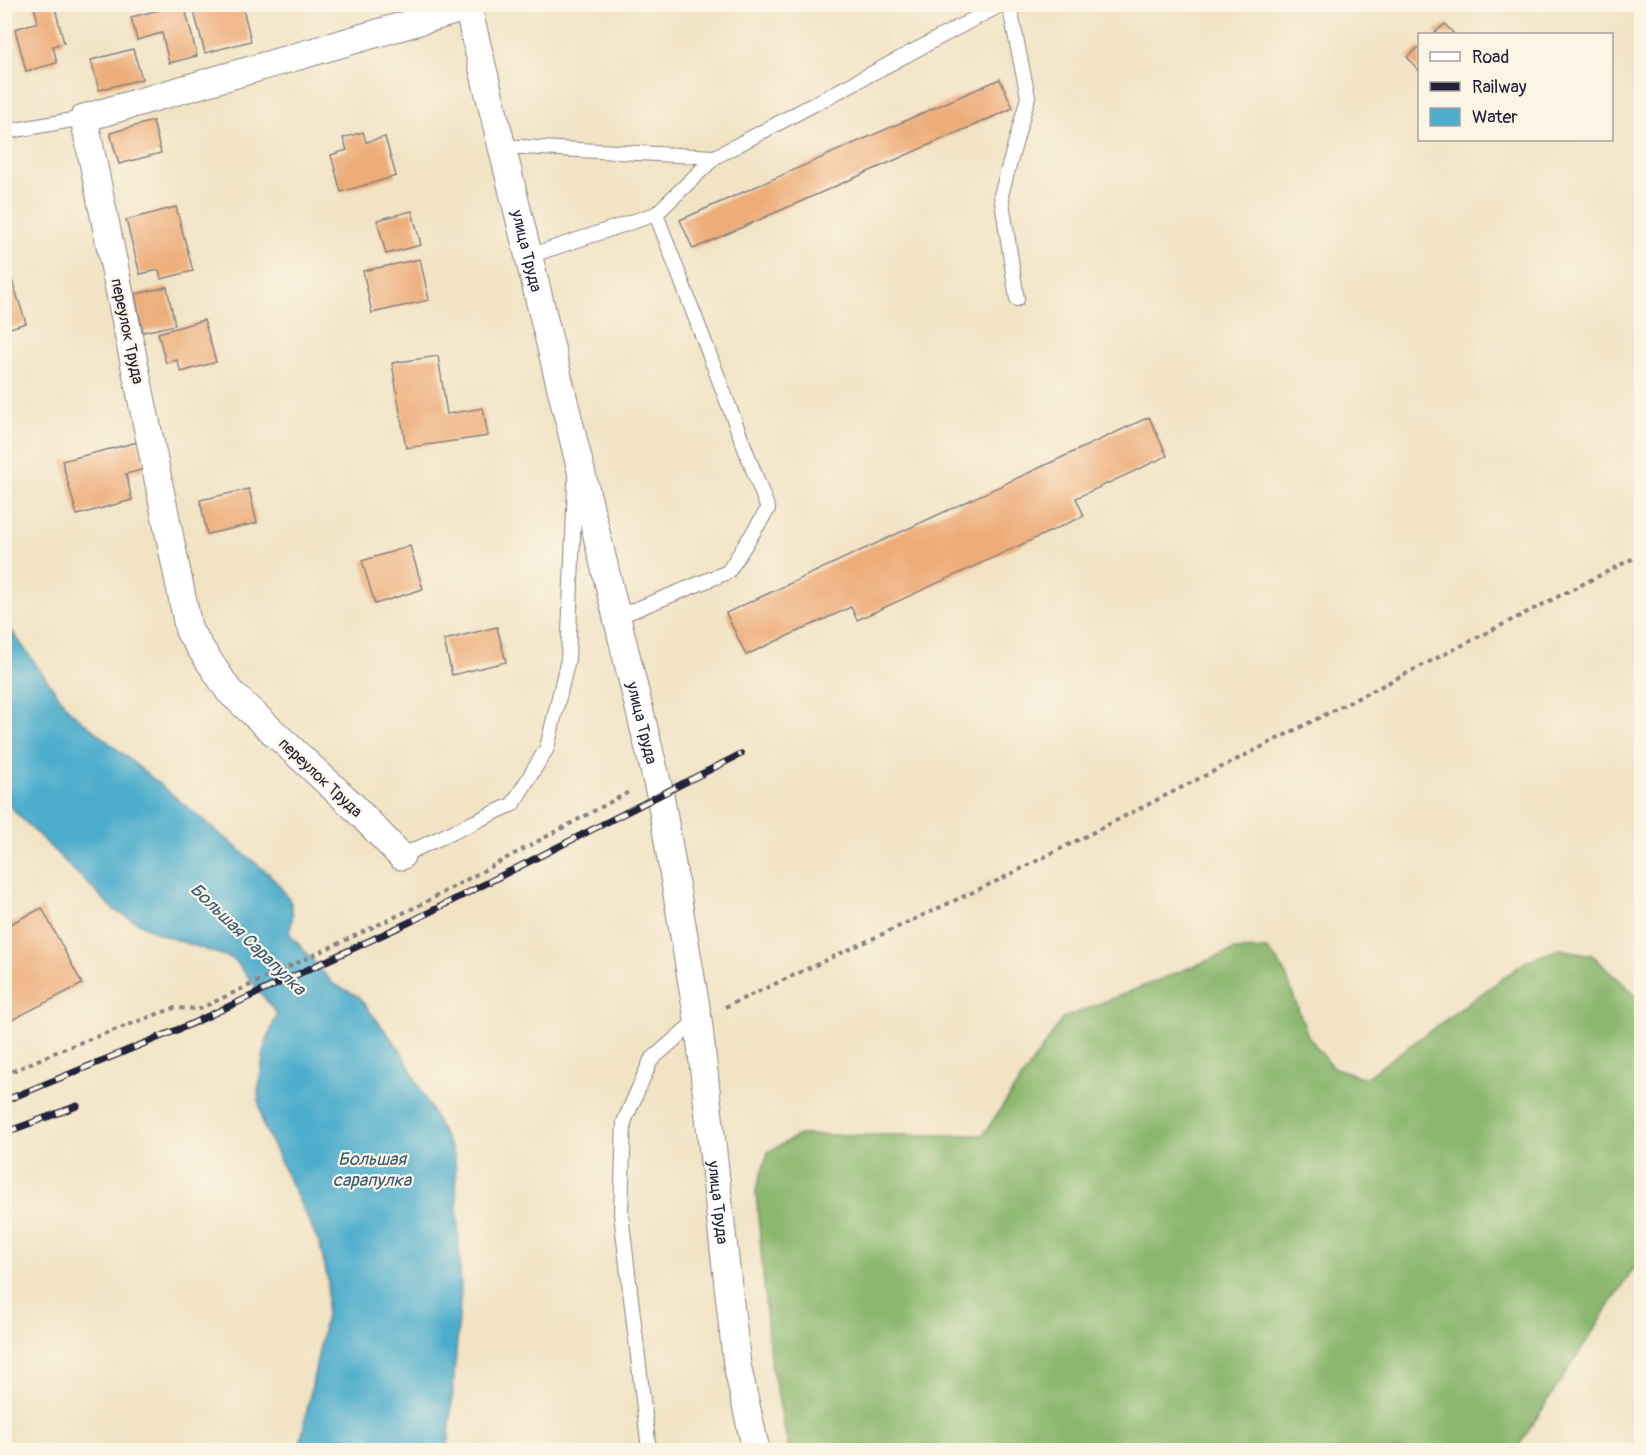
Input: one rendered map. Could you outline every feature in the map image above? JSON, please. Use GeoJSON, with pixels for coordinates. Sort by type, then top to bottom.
{"type":"FeatureCollection","features":[{"type":"Feature","properties":{"kind":"street"},"geometry":{"type":"LineString","coordinates":[[84,118],[467,6]]}},
{"type":"Feature","properties":{"kind":"street","name":"улица Труда"},"geometry":{"type":"LineString","coordinates":[[467,6],[656,778],[698,1019],[737,1365],[756,1450]]}},
{"type":"Feature","properties":{"kind":"street","name":"переулок Труда"},"geometry":{"type":"LineString","coordinates":[[84,118],[189,631],[229,691],[352,805],[401,856]]}},
{"type":"Feature","properties":{"kind":"lane"},"geometry":{"type":"LineString","coordinates":[[529,256],[656,214],[715,157],[1002,4]]}},
{"type":"Feature","properties":{"kind":"lane"},"geometry":{"type":"LineString","coordinates":[[1009,4],[1028,97],[1001,195],[1017,298]]}},
{"type":"Feature","properties":{"kind":"lane"},"geometry":{"type":"LineString","coordinates":[[4,132],[84,118]]}},
{"type":"Feature","properties":{"kind":"lane"},"geometry":{"type":"LineString","coordinates":[[501,146],[715,157]]}},
{"type":"Feature","properties":{"kind":"lane"},"geometry":{"type":"LineString","coordinates":[[617,617],[728,572],[768,509],[656,214]]}},
{"type":"Feature","properties":{"kind":"lane"},"geometry":{"type":"LineString","coordinates":[[401,856],[513,804],[548,748],[568,659],[576,452]]}},
{"type":"Feature","properties":{"kind":"lane"},"geometry":{"type":"LineString","coordinates":[[649,1450],[621,1214],[624,1122],[651,1060],[698,1019]]}},
{"type":"Feature","properties":{"kind":"path"},"geometry":{"type":"LineString","coordinates":[[698,1019],[999,880],[1641,554]]}},
{"type":"Feature","properties":{"kind":"path"},"geometry":{"type":"LineString","coordinates":[[4,1075],[63,1049],[174,1008],[199,1009],[418,906],[656,778]]}},
{"type":"Feature","properties":{"kind":"green space"},"geometry":{"type":"Polygon","coordinates":[[[1267,949],[1284,970],[1308,1036],[1332,1067],[1365,1078],[1528,960],[1560,949],[1592,955],[1641,1000],[1641,1257],[1516,1450],[789,1450],[770,1358],[756,1190],[768,1152],[799,1135],[983,1135],[1063,1018],[1234,950],[1267,949]]]}},
{"type":"Feature","properties":{"kind":"water","name":"Большая сарапулка"},"geometry":{"type":"Polygon","coordinates":[[[5,622],[69,710],[269,874],[290,900],[292,922],[289,933],[333,984],[358,996],[401,1051],[455,1157],[461,1291],[448,1450],[299,1450],[326,1315],[328,1281],[320,1245],[262,1123],[258,1093],[265,1045],[277,1014],[234,959],[159,934],[114,910],[6,803],[5,622]]]}},
{"type":"Feature","properties":{"kind":"building"},"geometry":{"type":"Polygon","coordinates":[[[54,4],[64,43],[53,46],[57,63],[26,71],[15,29],[38,22],[34,7],[54,4]]]}},
{"type":"Feature","properties":{"kind":"building"},"geometry":{"type":"Polygon","coordinates":[[[184,4],[197,56],[169,63],[162,33],[137,40],[131,17],[184,4]]]}},
{"type":"Feature","properties":{"kind":"building"},"geometry":{"type":"Polygon","coordinates":[[[192,4],[242,4],[251,41],[205,53],[192,4]]]}},
{"type":"Feature","properties":{"kind":"building"},"geometry":{"type":"Polygon","coordinates":[[[1445,24],[1453,33],[1434,33],[1445,24]]]}},
{"type":"Feature","properties":{"kind":"building"},"geometry":{"type":"Polygon","coordinates":[[[1418,48],[1418,70],[1407,57],[1418,48]]]}},
{"type":"Feature","properties":{"kind":"building"},"geometry":{"type":"Polygon","coordinates":[[[133,49],[142,79],[99,90],[91,60],[133,49]]]}},
{"type":"Feature","properties":{"kind":"building"},"geometry":{"type":"Polygon","coordinates":[[[1000,79],[1013,108],[693,249],[680,220],[1000,79]]]}},
{"type":"Feature","properties":{"kind":"building"},"geometry":{"type":"Polygon","coordinates":[[[153,121],[161,153],[119,164],[110,133],[153,121]]]}},
{"type":"Feature","properties":{"kind":"building"},"geometry":{"type":"Polygon","coordinates":[[[363,132],[366,142],[385,137],[396,176],[341,192],[331,155],[347,150],[343,138],[363,132]]]}},
{"type":"Feature","properties":{"kind":"building"},"geometry":{"type":"Polygon","coordinates":[[[176,207],[193,271],[161,279],[159,270],[140,274],[126,220],[176,207]]]}},
{"type":"Feature","properties":{"kind":"building"},"geometry":{"type":"Polygon","coordinates":[[[412,211],[421,245],[386,254],[377,220],[412,211]]]}},
{"type":"Feature","properties":{"kind":"building"},"geometry":{"type":"Polygon","coordinates":[[[420,259],[429,300],[372,313],[363,271],[420,259]]]}},
{"type":"Feature","properties":{"kind":"building"},"geometry":{"type":"Polygon","coordinates":[[[9,271],[26,323],[4,330],[4,272],[9,271]]]}},
{"type":"Feature","properties":{"kind":"building"},"geometry":{"type":"Polygon","coordinates":[[[167,287],[175,325],[143,332],[135,294],[167,287]]]}},
{"type":"Feature","properties":{"kind":"building"},"geometry":{"type":"Polygon","coordinates":[[[204,320],[216,362],[181,372],[177,360],[166,363],[158,333],[204,320]]]}},
{"type":"Feature","properties":{"kind":"building"},"geometry":{"type":"Polygon","coordinates":[[[438,356],[447,414],[483,408],[488,436],[406,448],[392,363],[438,356]]]}},
{"type":"Feature","properties":{"kind":"building"},"geometry":{"type":"Polygon","coordinates":[[[1149,417],[1167,456],[1076,498],[1084,516],[857,620],[851,607],[746,655],[726,613],[1149,417]]]}},
{"type":"Feature","properties":{"kind":"building"},"geometry":{"type":"Polygon","coordinates":[[[138,442],[145,469],[126,474],[132,500],[77,515],[62,461],[138,442]]]}},
{"type":"Feature","properties":{"kind":"building"},"geometry":{"type":"Polygon","coordinates":[[[249,489],[257,523],[207,534],[200,500],[249,489]]]}},
{"type":"Feature","properties":{"kind":"building"},"geometry":{"type":"Polygon","coordinates":[[[410,546],[423,589],[375,604],[362,561],[410,546]]]}},
{"type":"Feature","properties":{"kind":"building"},"geometry":{"type":"Polygon","coordinates":[[[497,627],[506,662],[452,675],[444,640],[497,627]]]}},
{"type":"Feature","properties":{"kind":"building"},"geometry":{"type":"Polygon","coordinates":[[[42,908],[82,984],[4,1024],[4,927],[42,908]]]}},
{"type":"Feature","properties":{"kind":"railway"},"geometry":{"type":"LineString","coordinates":[[4,1101],[189,1025],[412,921],[741,754]]}},
{"type":"Feature","properties":{"kind":"railway"},"geometry":{"type":"LineString","coordinates":[[4,1133],[77,1106]]}},
{"type":"Feature","properties":{"kind":"water label","name":"Большая Сарапулка"},"geometry":{"type":"Point","coordinates":[248,939]}}]}
